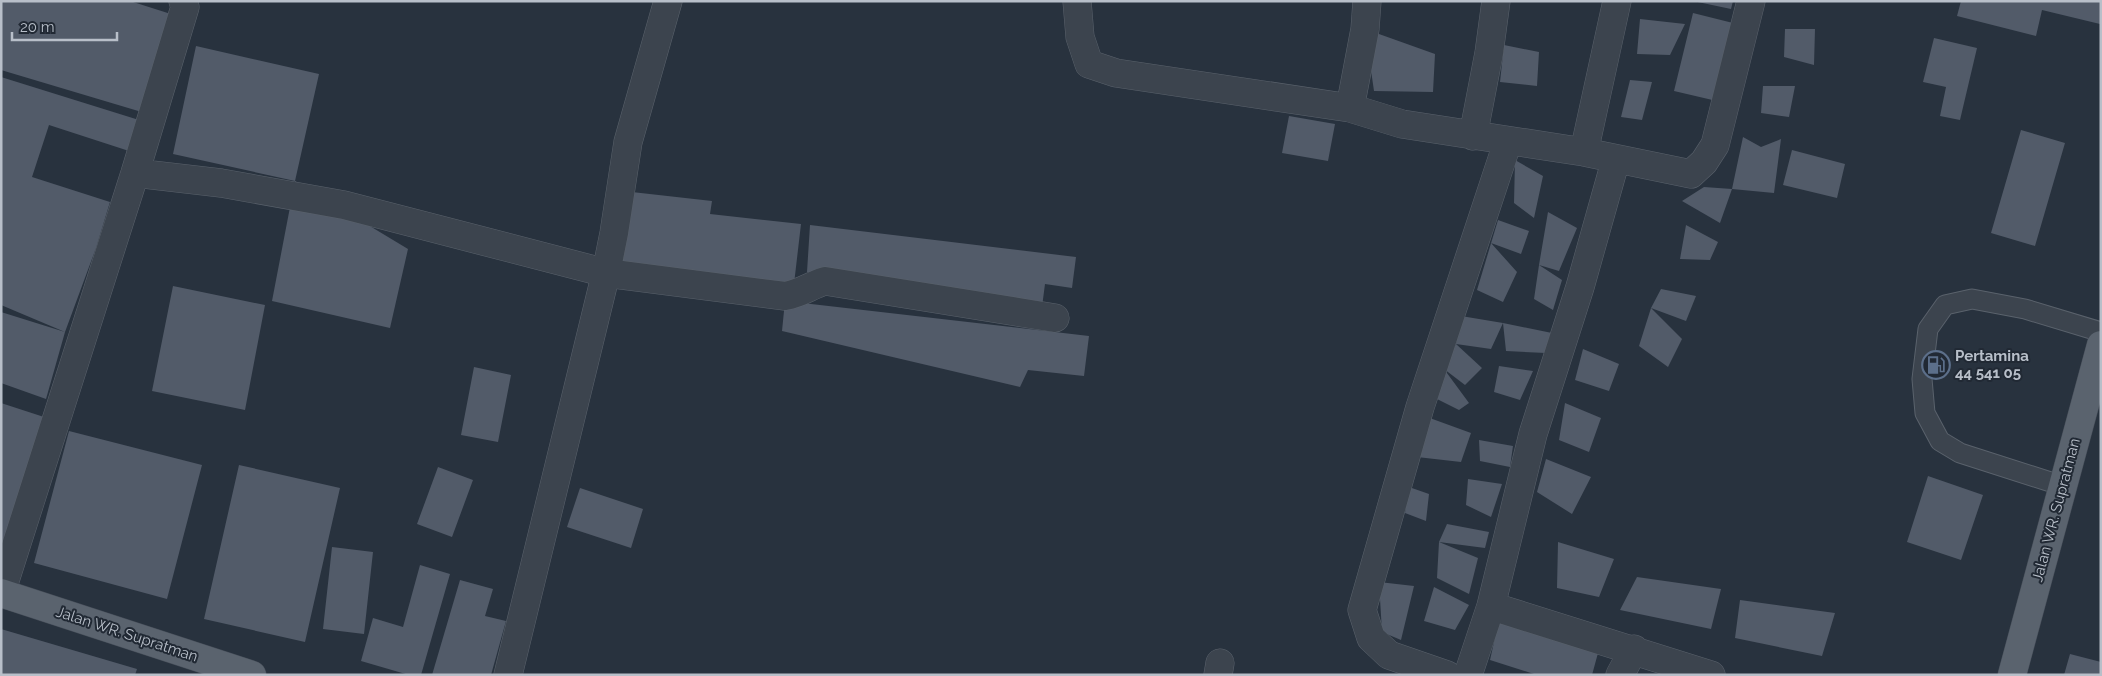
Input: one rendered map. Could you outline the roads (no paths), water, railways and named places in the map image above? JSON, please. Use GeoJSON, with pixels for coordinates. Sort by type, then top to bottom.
{"type":"FeatureCollection","features":[{"type":"Feature","properties":{"kind":"main road","name":"Jalan WR. Supratman"},"geometry":{"type":"LineString","coordinates":[[2012,675],[2063,486],[2096,384],[2101,345]]}},
{"type":"Feature","properties":{"kind":"main road","name":"Jalan WR. Supratman"},"geometry":{"type":"LineString","coordinates":[[1,593],[252,675]]}},
{"type":"Feature","properties":{"kind":"street"},"geometry":{"type":"LineString","coordinates":[[1,593],[135,174],[185,7],[183,1]]}},
{"type":"Feature","properties":{"kind":"street"},"geometry":{"type":"LineString","coordinates":[[508,675],[606,273],[628,142],[668,1]]}},
{"type":"Feature","properties":{"kind":"street"},"geometry":{"type":"LineString","coordinates":[[1077,1],[1080,37],[1089,64],[1116,72],[1350,108],[1402,124],[1584,152],[1692,174],[1704,162],[1715,145],[1751,1]]}},
{"type":"Feature","properties":{"kind":"street"},"geometry":{"type":"LineString","coordinates":[[1350,108],[1365,29],[1368,1]]}},
{"type":"Feature","properties":{"kind":"street"},"geometry":{"type":"LineString","coordinates":[[1473,136],[1490,53],[1496,1]]}},
{"type":"Feature","properties":{"kind":"street"},"geometry":{"type":"LineString","coordinates":[[1584,152],[1617,1]]}},
{"type":"Feature","properties":{"kind":"street"},"geometry":{"type":"LineString","coordinates":[[1447,675],[1388,655],[1371,638],[1362,610],[1420,407],[1508,141]]}},
{"type":"Feature","properties":{"kind":"street"},"geometry":{"type":"LineString","coordinates":[[1468,675],[1491,606],[1533,434],[1580,288],[1616,159]]}},
{"type":"Feature","properties":{"kind":"street"},"geometry":{"type":"LineString","coordinates":[[135,174],[221,183],[344,205],[606,273],[785,296],[801,293],[809,286],[825,281],[1055,318]]}},
{"type":"Feature","properties":{"kind":"street"},"geometry":{"type":"LineString","coordinates":[[1491,606],[1634,649],[1711,675]]}},
{"type":"Feature","properties":{"kind":"street"},"geometry":{"type":"LineString","coordinates":[[1620,675],[1634,649]]}},
{"type":"Feature","properties":{"kind":"lane"},"geometry":{"type":"LineString","coordinates":[[2063,486],[1960,453],[1940,441],[1925,413],[1922,379],[1928,329],[1945,305],[1972,299],[2025,309],[2101,332]]}},
{"type":"Feature","properties":{"kind":"place","name":"Pertamina 44 541 05"},"geometry":{"type":"Point","coordinates":[1936,365]}}]}
